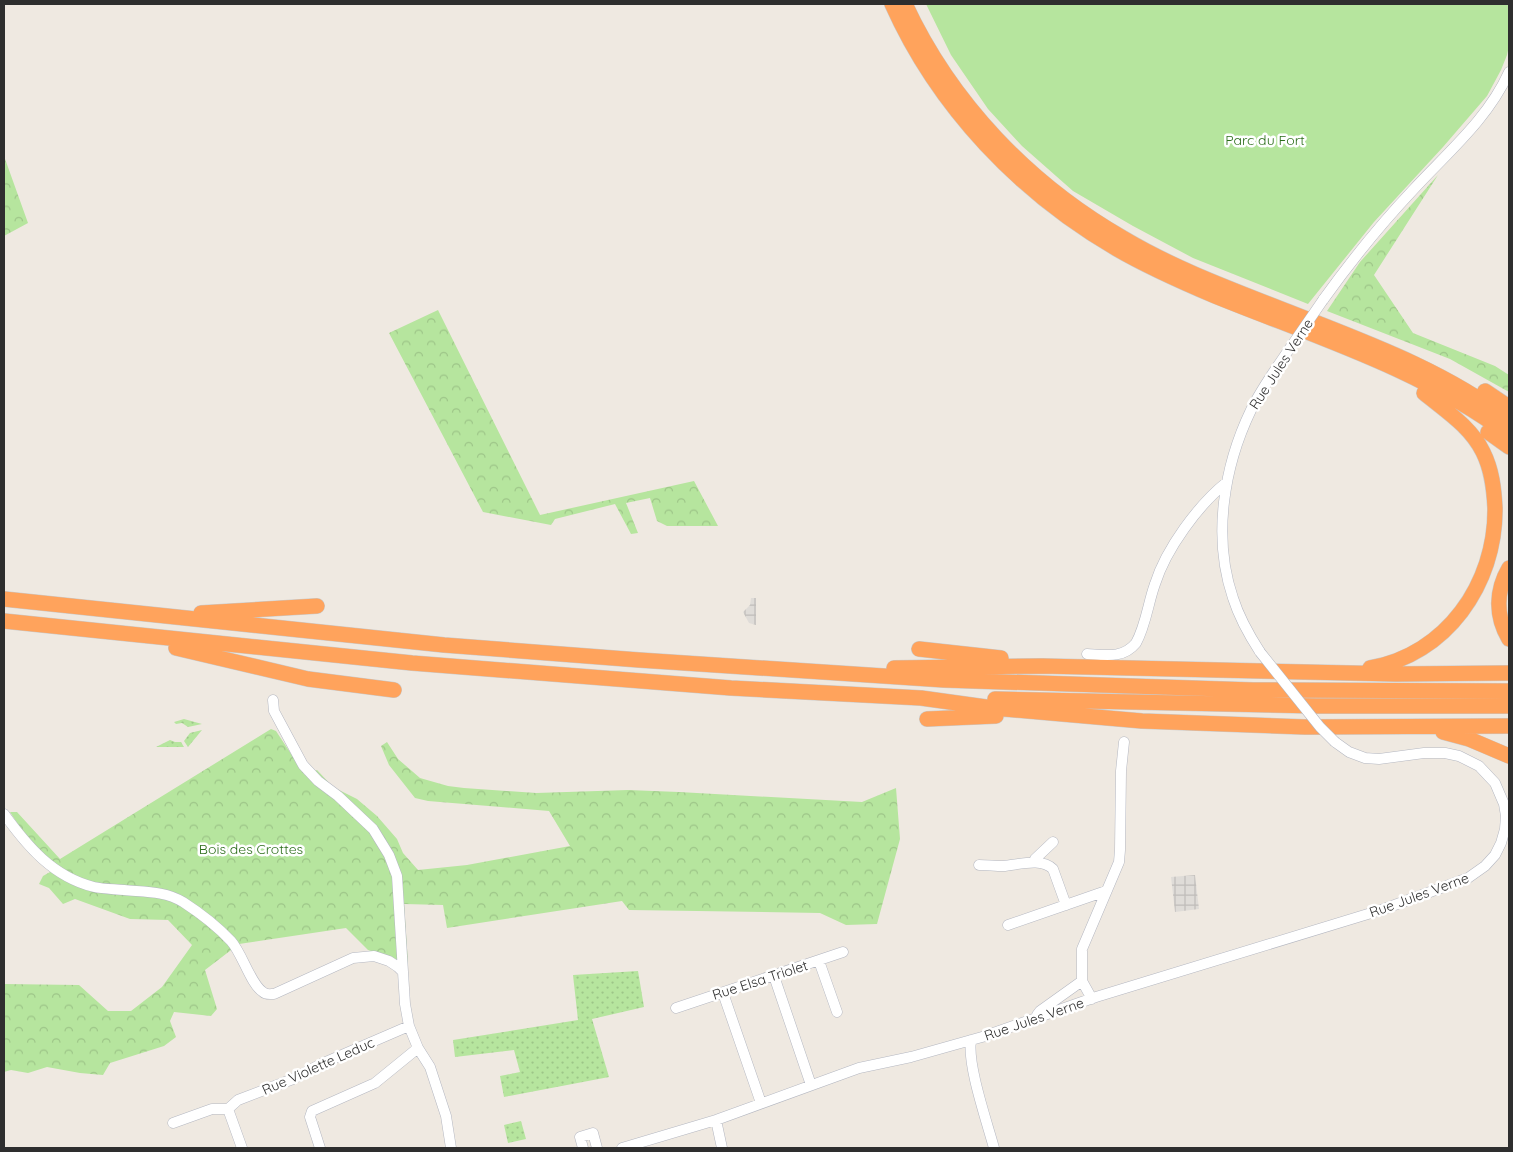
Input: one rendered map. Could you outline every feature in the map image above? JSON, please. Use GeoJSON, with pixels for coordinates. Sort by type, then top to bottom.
{"type":"FeatureCollection","features":[{"type":"Feature","properties":{"kind":"highway"},"geometry":{"type":"LineString","coordinates":[[892,4],[915,48],[956,109],[984,143],[1041,196],[1088,231],[1118,250],[1183,282],[1400,370],[1468,406],[1509,435]]}},
{"type":"Feature","properties":{"kind":"highway"},"geometry":{"type":"LineString","coordinates":[[905,4],[933,56],[976,116],[1015,157],[1060,197],[1096,222],[1152,254],[1222,286],[1368,343],[1432,373],[1483,402],[1509,420]]}},
{"type":"Feature","properties":{"kind":"highway"},"geometry":{"type":"LineString","coordinates":[[1273,318],[1424,393],[1466,417],[1509,448]]}},
{"type":"Feature","properties":{"kind":"highway"},"geometry":{"type":"LineString","coordinates":[[1328,327],[1430,363],[1472,384],[1509,407]]}},
{"type":"Feature","properties":{"kind":"highway"},"geometry":{"type":"LineString","coordinates":[[1346,672],[1392,662],[1418,650],[1435,639],[1457,619],[1471,600],[1489,558],[1493,538],[1495,505],[1492,477],[1486,460],[1469,432],[1424,393]]}},
{"type":"Feature","properties":{"kind":"highway"},"geometry":{"type":"LineString","coordinates":[[1509,568],[1501,584],[1498,605],[1501,620],[1509,639]]}},
{"type":"Feature","properties":{"kind":"highway"},"geometry":{"type":"LineString","coordinates":[[4,599],[454,646],[780,670],[944,680],[1111,686],[1291,690],[1509,691]]}},
{"type":"Feature","properties":{"kind":"highway"},"geometry":{"type":"LineString","coordinates":[[152,615],[317,606]]}},
{"type":"Feature","properties":{"kind":"highway"},"geometry":{"type":"LineString","coordinates":[[4,620],[113,633],[412,663],[731,688],[921,698],[1316,706],[1509,706]]}},
{"type":"Feature","properties":{"kind":"highway"},"geometry":{"type":"LineString","coordinates":[[113,633],[308,679],[394,690]]}},
{"type":"Feature","properties":{"kind":"highway"},"geometry":{"type":"LineString","coordinates":[[919,649],[1082,660],[1346,672],[1509,674]]}},
{"type":"Feature","properties":{"kind":"highway"},"geometry":{"type":"LineString","coordinates":[[780,670],[1082,660]]}},
{"type":"Feature","properties":{"kind":"highway"},"geometry":{"type":"LineString","coordinates":[[921,698],[1050,714],[1200,724],[1389,728],[1509,726]]}},
{"type":"Feature","properties":{"kind":"highway"},"geometry":{"type":"LineString","coordinates":[[927,719],[1050,714]]}},
{"type":"Feature","properties":{"kind":"highway"},"geometry":{"type":"LineString","coordinates":[[1389,728],[1455,735],[1488,746],[1509,756]]}},
{"type":"Feature","properties":{"kind":"street","name":"Rue Jules Verne"},"geometry":{"type":"LineString","coordinates":[[625,1148],[716,1120],[858,1068],[910,1057],[971,1040],[1092,998],[1405,902],[1468,878],[1480,871],[1495,855],[1505,829],[1506,816],[1504,804],[1492,778],[1479,766],[1459,756],[1436,752],[1379,759],[1365,758],[1350,752],[1335,742],[1320,727],[1260,652],[1245,627],[1236,608],[1227,575],[1223,537],[1227,482],[1238,443],[1252,409],[1264,388],[1323,300],[1356,255],[1389,216],[1486,111],[1497,96],[1509,72]]}},
{"type":"Feature","properties":{"kind":"street"},"geometry":{"type":"LineString","coordinates":[[1082,660],[1121,654],[1136,643],[1157,577],[1168,553],[1213,493],[1227,482]]}},
{"type":"Feature","properties":{"kind":"street"},"geometry":{"type":"LineString","coordinates":[[273,700],[274,711],[303,765],[318,781],[338,796],[373,829],[389,855],[397,876],[405,1004],[409,1026],[418,1048],[433,1075],[446,1116],[451,1148]]}},
{"type":"Feature","properties":{"kind":"street"},"geometry":{"type":"LineString","coordinates":[[1092,998],[1082,981],[1082,949],[1119,862],[1121,771],[1124,742]]}},
{"type":"Feature","properties":{"kind":"street"},"geometry":{"type":"LineString","coordinates":[[4,814],[19,835],[40,858],[61,874],[95,887],[162,893],[180,900],[201,914],[232,942],[261,992],[274,994],[354,958],[374,956],[389,962],[403,972]]}},
{"type":"Feature","properties":{"kind":"street"},"geometry":{"type":"LineString","coordinates":[[1034,862],[1053,842]]}},
{"type":"Feature","properties":{"kind":"street"},"geometry":{"type":"LineString","coordinates":[[979,865],[1000,866],[1034,862],[1049,864],[1053,869],[1066,905]]}},
{"type":"Feature","properties":{"kind":"street"},"geometry":{"type":"LineString","coordinates":[[1008,925],[1106,891]]}},
{"type":"Feature","properties":{"kind":"street","name":"Rue Elsa Triolet"},"geometry":{"type":"LineString","coordinates":[[676,1008],[844,952]]}},
{"type":"Feature","properties":{"kind":"street"},"geometry":{"type":"LineString","coordinates":[[819,961],[837,1012]]}},
{"type":"Feature","properties":{"kind":"street"},"geometry":{"type":"LineString","coordinates":[[774,976],[811,1085]]}},
{"type":"Feature","properties":{"kind":"street"},"geometry":{"type":"LineString","coordinates":[[1035,1018],[1040,1011],[1082,981]]}},
{"type":"Feature","properties":{"kind":"street"},"geometry":{"type":"LineString","coordinates":[[723,993],[761,1104]]}},
{"type":"Feature","properties":{"kind":"street","name":"Rue Violette Leduc"},"geometry":{"type":"LineString","coordinates":[[173,1123],[212,1109],[228,1109],[238,1100],[293,1078],[409,1026]]}},
{"type":"Feature","properties":{"kind":"street"},"geometry":{"type":"LineString","coordinates":[[971,1040],[970,1049],[973,1068],[994,1148]]}},
{"type":"Feature","properties":{"kind":"street"},"geometry":{"type":"LineString","coordinates":[[320,1148],[310,1117],[312,1110],[375,1083],[418,1048]]}},
{"type":"Feature","properties":{"kind":"street"},"geometry":{"type":"LineString","coordinates":[[228,1109],[242,1148]]}},
{"type":"Feature","properties":{"kind":"street"},"geometry":{"type":"LineString","coordinates":[[716,1120],[722,1148]]}},
{"type":"Feature","properties":{"kind":"street"},"geometry":{"type":"LineString","coordinates":[[583,1148],[580,1137],[593,1133],[598,1148]]}},
{"type":"Feature","properties":{"kind":"green space","name":"Parc du Fort"},"geometry":{"type":"Polygon","coordinates":[[[926,4],[1509,4],[1509,46],[1501,70],[1487,96],[1374,222],[1308,304],[1193,258],[1073,191],[1022,146],[988,109],[951,55],[926,4]]]}},
{"type":"Feature","properties":{"kind":"green space"},"geometry":{"type":"Polygon","coordinates":[[[4,156],[28,223],[4,236],[4,156]]]}},
{"type":"Feature","properties":{"kind":"green space"},"geometry":{"type":"Polygon","coordinates":[[[1438,175],[1374,275],[1413,333],[1495,366],[1509,375],[1509,392],[1450,359],[1327,311],[1360,262],[1438,175]]]}},
{"type":"Feature","properties":{"kind":"green space"},"geometry":{"type":"Polygon","coordinates":[[[438,310],[540,515],[694,481],[718,526],[667,526],[657,521],[650,498],[626,503],[638,533],[631,534],[615,504],[555,519],[551,525],[483,512],[389,333],[438,310]]]}},
{"type":"Feature","properties":{"kind":"green space"},"geometry":{"type":"Polygon","coordinates":[[[184,719],[202,724],[188,727],[182,723],[176,724],[174,722],[184,719]]]}},
{"type":"Feature","properties":{"kind":"green space","name":"Bois des Crottes"},"geometry":{"type":"Polygon","coordinates":[[[271,729],[276,731],[305,775],[317,770],[333,787],[357,799],[377,816],[397,839],[403,853],[418,870],[467,865],[570,846],[549,811],[428,801],[415,798],[389,765],[381,746],[387,742],[398,759],[420,778],[448,786],[464,788],[536,793],[628,790],[862,802],[896,788],[900,839],[877,924],[846,925],[820,913],[629,910],[622,901],[447,928],[443,905],[404,904],[408,963],[368,950],[346,928],[239,944],[205,970],[217,1009],[211,1016],[174,1012],[170,1021],[176,1037],[164,1046],[110,1063],[103,1075],[47,1067],[28,1073],[11,1070],[4,1072],[4,984],[79,985],[108,1011],[131,1011],[162,987],[192,945],[168,920],[130,919],[75,899],[63,904],[49,888],[39,884],[43,876],[57,868],[29,841],[10,812],[17,812],[60,859],[271,729]]]}},
{"type":"Feature","properties":{"kind":"green space"},"geometry":{"type":"Polygon","coordinates":[[[202,730],[188,747],[184,741],[190,733],[202,730]]]}},
{"type":"Feature","properties":{"kind":"green space"},"geometry":{"type":"Polygon","coordinates":[[[170,740],[181,742],[184,747],[156,747],[170,740]]]}},
{"type":"Feature","properties":{"kind":"green space"},"geometry":{"type":"Polygon","coordinates":[[[638,971],[644,1007],[592,1019],[609,1077],[504,1097],[500,1076],[520,1072],[514,1050],[455,1057],[453,1040],[578,1020],[573,975],[638,971]]]}},
{"type":"Feature","properties":{"kind":"green space"},"geometry":{"type":"Polygon","coordinates":[[[521,1121],[526,1139],[508,1143],[504,1125],[521,1121]]]}},
{"type":"Feature","properties":{"kind":"shaded area"},"geometry":{"type":"Polygon","coordinates":[[[751,598],[756,598],[756,625],[749,623],[743,612],[750,605],[751,598]]]}},
{"type":"Feature","properties":{"kind":"shaded area"},"geometry":{"type":"Polygon","coordinates":[[[1195,875],[1199,909],[1175,912],[1171,877],[1195,875]]]}}]}
